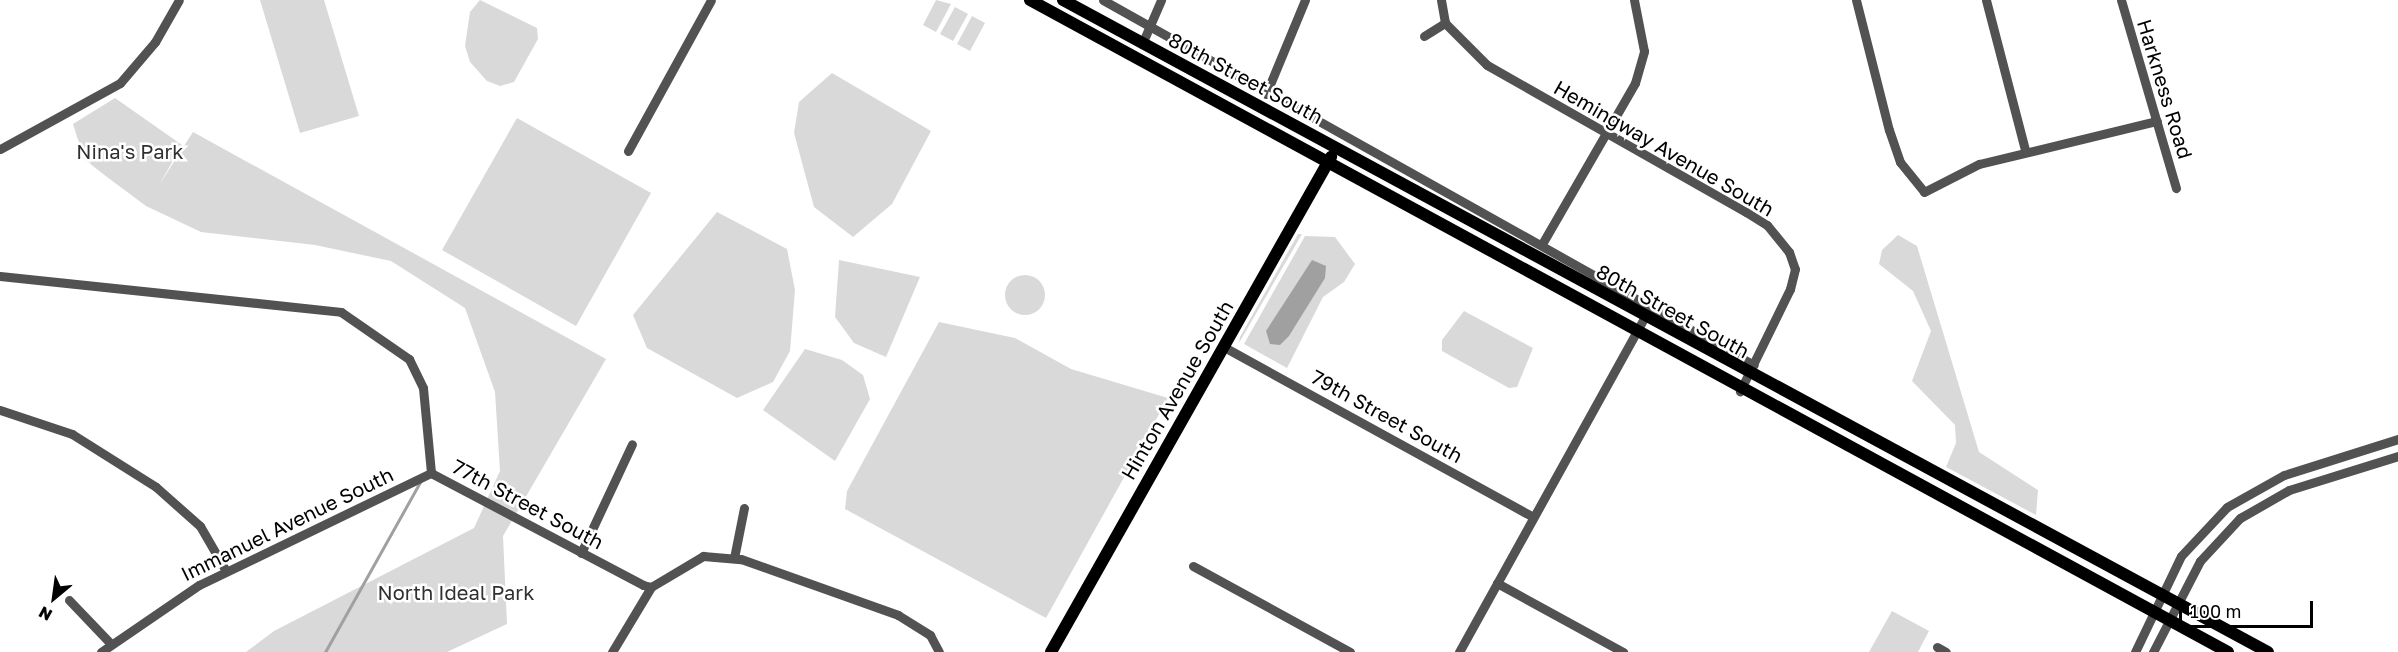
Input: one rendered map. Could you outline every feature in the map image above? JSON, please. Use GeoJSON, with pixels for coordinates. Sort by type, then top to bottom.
{"type":"FeatureCollection","features":[{"type":"Feature","properties":{"kind":"main road","name":"80th Street South"},"geometry":{"type":"LineString","coordinates":[[1030,0],[1740,391],[2228,652]]}},
{"type":"Feature","properties":{"kind":"main road","name":"80th Street South"},"geometry":{"type":"LineString","coordinates":[[1063,0],[1644,318],[1752,370],[2268,652]]}},
{"type":"Feature","properties":{"kind":"main road","name":"Hinton Avenue South"},"geometry":{"type":"LineString","coordinates":[[1051,652],[1336,148]]}},
{"type":"Feature","properties":{"kind":"street"},"geometry":{"type":"LineString","coordinates":[[0,148],[120,83],[155,42],[179,0]]}},
{"type":"Feature","properties":{"kind":"street"},"geometry":{"type":"LineString","coordinates":[[628,151],[711,0]]}},
{"type":"Feature","properties":{"kind":"street","name":"80th Street South"},"geometry":{"type":"LineString","coordinates":[[1103,0],[1152,26],[1266,94],[1542,244],[1752,370]]}},
{"type":"Feature","properties":{"kind":"street"},"geometry":{"type":"LineString","coordinates":[[1142,44],[1152,26],[1161,0]]}},
{"type":"Feature","properties":{"kind":"street"},"geometry":{"type":"LineString","coordinates":[[1266,94],[1305,0]]}},
{"type":"Feature","properties":{"kind":"street"},"geometry":{"type":"LineString","coordinates":[[1424,36],[1445,23],[1441,0]]}},
{"type":"Feature","properties":{"kind":"street"},"geometry":{"type":"LineString","coordinates":[[1542,244],[1635,83],[1644,51],[1634,0]]}},
{"type":"Feature","properties":{"kind":"street"},"geometry":{"type":"LineString","coordinates":[[1856,0],[1892,140],[1900,162],[1924,192],[1957,171],[2025,150],[2157,121]]}},
{"type":"Feature","properties":{"kind":"street"},"geometry":{"type":"LineString","coordinates":[[1986,0],[2025,150]]}},
{"type":"Feature","properties":{"kind":"street","name":"Harkness Road"},"geometry":{"type":"LineString","coordinates":[[2121,0],[2176,188]]}},
{"type":"Feature","properties":{"kind":"street","name":"Hemingway Avenue South"},"geometry":{"type":"LineString","coordinates":[[1445,23],[1487,65],[1605,135],[1767,225],[1789,252],[1795,269],[1790,289],[1740,391]]}},
{"type":"Feature","properties":{"kind":"street","name":"77th Street South"},"geometry":{"type":"LineString","coordinates":[[0,276],[340,312],[409,358],[423,388],[432,473],[651,587]]}},
{"type":"Feature","properties":{"kind":"street"},"geometry":{"type":"LineString","coordinates":[[1459,652],[1644,318]]}},
{"type":"Feature","properties":{"kind":"street","name":"79th Street South"},"geometry":{"type":"LineString","coordinates":[[1224,346],[1533,517]]}},
{"type":"Feature","properties":{"kind":"street"},"geometry":{"type":"LineString","coordinates":[[0,410],[72,434],[156,487],[200,526],[226,571]]}},
{"type":"Feature","properties":{"kind":"street"},"geometry":{"type":"LineString","coordinates":[[2135,652],[2151,610],[2194,539],[2244,495],[2284,475],[2398,440]]}},
{"type":"Feature","properties":{"kind":"street"},"geometry":{"type":"LineString","coordinates":[[580,552],[632,444]]}},
{"type":"Feature","properties":{"kind":"street"},"geometry":{"type":"LineString","coordinates":[[2153,652],[2167,619],[2210,548],[2256,507],[2295,488],[2398,456]]}},
{"type":"Feature","properties":{"kind":"street","name":"Immanuel Avenue South"},"geometry":{"type":"LineString","coordinates":[[101,652],[226,571],[432,473]]}},
{"type":"Feature","properties":{"kind":"street"},"geometry":{"type":"LineString","coordinates":[[734,558],[744,508]]}},
{"type":"Feature","properties":{"kind":"street"},"geometry":{"type":"LineString","coordinates":[[612,652],[651,587],[703,556],[734,558],[910,621],[930,635],[939,652]]}},
{"type":"Feature","properties":{"kind":"street"},"geometry":{"type":"LineString","coordinates":[[1193,566],[1350,652]]}},
{"type":"Feature","properties":{"kind":"street"},"geometry":{"type":"LineString","coordinates":[[1497,583],[1623,652]]}},
{"type":"Feature","properties":{"kind":"street"},"geometry":{"type":"LineString","coordinates":[[69,600],[111,644]]}},
{"type":"Feature","properties":{"kind":"green space"},"geometry":{"type":"Polygon","coordinates":[[[260,0],[324,0],[359,116],[300,133],[260,0]]]}},
{"type":"Feature","properties":{"kind":"green space"},"geometry":{"type":"Polygon","coordinates":[[[480,0],[537,28],[538,39],[514,82],[500,86],[487,81],[470,62],[465,46],[470,12],[480,0]]]}},
{"type":"Feature","properties":{"kind":"green space"},"geometry":{"type":"Polygon","coordinates":[[[936,0],[951,4],[936,32],[923,25],[936,0]]]}},
{"type":"Feature","properties":{"kind":"green space"},"geometry":{"type":"Polygon","coordinates":[[[955,7],[968,14],[953,41],[940,34],[955,7]]]}},
{"type":"Feature","properties":{"kind":"green space"},"geometry":{"type":"Polygon","coordinates":[[[972,16],[985,23],[970,51],[957,44],[972,16]]]}},
{"type":"Feature","properties":{"kind":"green space"},"geometry":{"type":"Polygon","coordinates":[[[832,73],[931,131],[892,204],[853,237],[814,207],[794,133],[799,102],[832,73]]]}},
{"type":"Feature","properties":{"kind":"green space","name":"North Ideal Park"},"geometry":{"type":"Polygon","coordinates":[[[115,98],[182,145],[159,185],[193,132],[606,359],[503,536],[507,624],[447,652],[246,652],[274,631],[474,528],[500,471],[495,392],[465,308],[391,261],[315,245],[201,232],[146,206],[107,177],[84,159],[73,124],[115,98]]]}},
{"type":"Feature","properties":{"kind":"green space"},"geometry":{"type":"Polygon","coordinates":[[[517,118],[651,193],[576,326],[442,250],[517,118]]]}},
{"type":"Feature","properties":{"kind":"green space"},"geometry":{"type":"Polygon","coordinates":[[[717,212],[787,249],[795,290],[790,351],[773,382],[737,398],[647,348],[633,315],[717,212]]]}},
{"type":"Feature","properties":{"kind":"green space"},"geometry":{"type":"Polygon","coordinates":[[[1298,234],[1302,234],[1239,343],[1240,337],[1298,234]]]}},
{"type":"Feature","properties":{"kind":"green space"},"geometry":{"type":"Polygon","coordinates":[[[1898,235],[1917,246],[1979,452],[2038,490],[2036,515],[1946,467],[1956,443],[1955,425],[1912,381],[1931,331],[1913,291],[1879,264],[1882,250],[1898,235]]]}},
{"type":"Feature","properties":{"kind":"green space"},"geometry":{"type":"Polygon","coordinates":[[[1305,236],[1335,237],[1355,264],[1344,282],[1323,297],[1287,368],[1244,344],[1305,236]]]}},
{"type":"Feature","properties":{"kind":"green space"},"geometry":{"type":"Polygon","coordinates":[[[839,260],[920,277],[886,357],[854,343],[835,317],[839,260]]]}},
{"type":"Feature","properties":{"kind":"green space"},"geometry":{"type":"Polygon","coordinates":[[[1025,275],[1033,276],[1039,281],[1044,287],[1044,303],[1039,309],[1033,314],[1025,315],[1017,314],[1011,309],[1006,303],[1005,295],[1006,287],[1011,281],[1017,276],[1025,275]]]}},
{"type":"Feature","properties":{"kind":"green space"},"geometry":{"type":"Polygon","coordinates":[[[1464,311],[1533,348],[1517,387],[1509,388],[1442,351],[1442,340],[1464,311]]]}},
{"type":"Feature","properties":{"kind":"green space"},"geometry":{"type":"Polygon","coordinates":[[[939,322],[1015,338],[1071,369],[1168,398],[1046,618],[845,509],[847,491],[939,322]]]}},
{"type":"Feature","properties":{"kind":"green space"},"geometry":{"type":"Polygon","coordinates":[[[805,349],[842,360],[863,375],[870,399],[835,461],[763,410],[805,349]]]}},
{"type":"Feature","properties":{"kind":"green space"},"geometry":{"type":"Polygon","coordinates":[[[1892,611],[1929,631],[1918,652],[1869,652],[1892,611]]]}},
{"type":"Feature","properties":{"kind":"shaded area"},"geometry":{"type":"Polygon","coordinates":[[[1312,260],[1326,266],[1325,278],[1289,336],[1280,345],[1270,344],[1266,331],[1312,260]]]}},
{"type":"Feature","properties":{"kind":"waterway"},"geometry":{"type":"LineString","coordinates":[[325,652],[421,480]]}},
{"type":"Feature","properties":{"kind":"park label","name":"Nina's Park"},"geometry":{"type":"Point","coordinates":[130,151]}}]}
